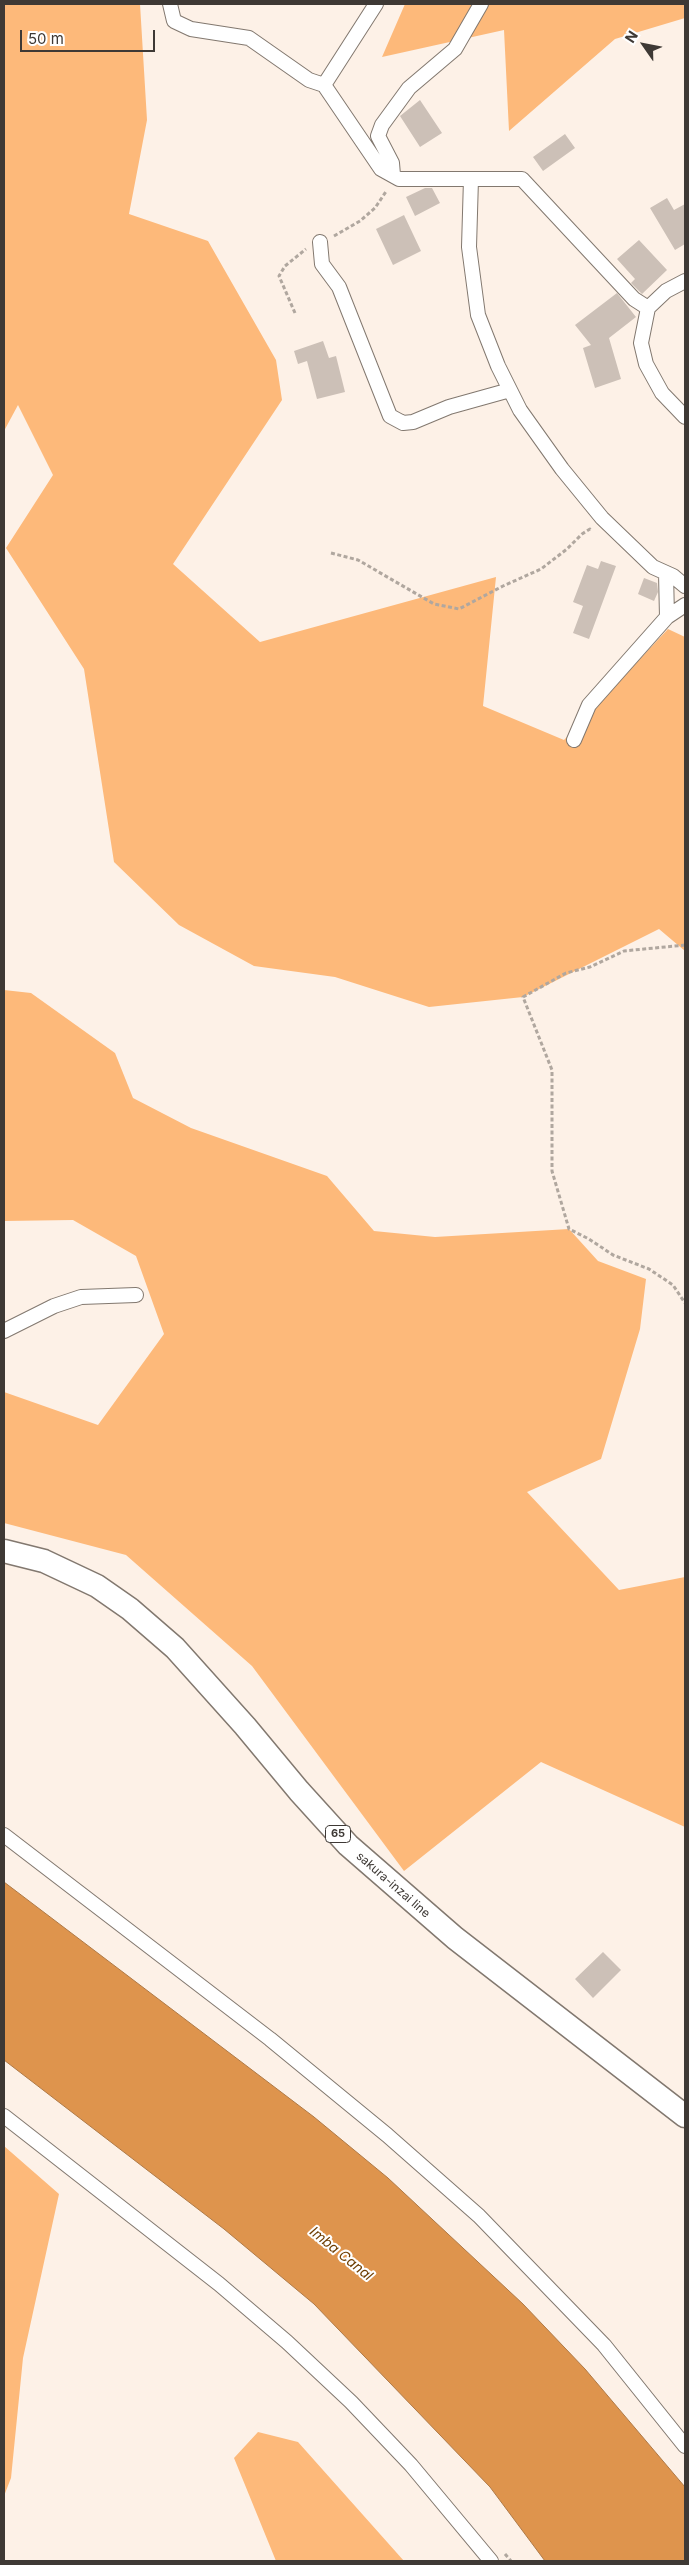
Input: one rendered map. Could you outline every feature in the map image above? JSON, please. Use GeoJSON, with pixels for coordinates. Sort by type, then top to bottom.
{"type":"FeatureCollection","features":[{"type":"Feature","properties":{"kind":"main road","name":"sakura-inzai line"},"geometry":{"type":"LineString","coordinates":[[4,1551],[44,1561],[97,1586],[130,1608],[175,1648],[348,1845],[455,1938],[685,2116]]}},
{"type":"Feature","properties":{"kind":"street"},"geometry":{"type":"LineString","coordinates":[[170,4],[174,21],[191,29],[249,38],[309,80],[324,85],[380,169],[399,179],[522,179],[634,299],[648,308]]}},
{"type":"Feature","properties":{"kind":"street"},"geometry":{"type":"LineString","coordinates":[[324,85],[376,4]]}},
{"type":"Feature","properties":{"kind":"street"},"geometry":{"type":"LineString","coordinates":[[393,175],[392,163],[378,136],[382,125],[409,88],[455,49],[481,4]]}},
{"type":"Feature","properties":{"kind":"street"},"geometry":{"type":"LineString","coordinates":[[471,179],[469,247],[478,315],[520,410],[562,470],[602,518],[653,567],[685,586]]}},
{"type":"Feature","properties":{"kind":"street"},"geometry":{"type":"LineString","coordinates":[[320,242],[322,264],[339,287],[390,416],[403,422],[413,422],[449,407],[510,390]]}},
{"type":"Feature","properties":{"kind":"street"},"geometry":{"type":"LineString","coordinates":[[685,281],[666,291],[648,308],[641,343],[646,364],[662,393],[685,417]]}},
{"type":"Feature","properties":{"kind":"street"},"geometry":{"type":"LineString","coordinates":[[666,573],[667,616]]}},
{"type":"Feature","properties":{"kind":"street"},"geometry":{"type":"LineString","coordinates":[[574,740],[588,706],[667,616],[685,605]]}},
{"type":"Feature","properties":{"kind":"street"},"geometry":{"type":"LineString","coordinates":[[4,1331],[54,1306],[81,1297],[136,1295]]}},
{"type":"Feature","properties":{"kind":"street"},"geometry":{"type":"LineString","coordinates":[[4,1835],[270,2039],[388,2135],[479,2216],[604,2345],[685,2446]]}},
{"type":"Feature","properties":{"kind":"street"},"geometry":{"type":"LineString","coordinates":[[4,2116],[204,2272],[287,2342],[351,2402],[410,2465],[491,2561]]}},
{"type":"Feature","properties":{"kind":"path"},"geometry":{"type":"LineString","coordinates":[[331,553],[358,560],[434,604],[459,609],[502,586],[541,569],[590,530],[597,534]]}},
{"type":"Feature","properties":{"kind":"path"},"geometry":{"type":"LineString","coordinates":[[685,945],[624,951],[590,967],[566,972],[523,997],[552,1070],[552,1172],[569,1229],[613,1255],[649,1268],[673,1285],[685,1303]]}},
{"type":"Feature","properties":{"kind":"shaded area"},"geometry":{"type":"Polygon","coordinates":[[[4,4],[140,4],[147,120],[129,214],[208,241],[276,360],[282,400],[173,564],[260,642],[496,577],[483,706],[564,740],[668,629],[685,637],[685,951],[659,929],[523,997],[429,1007],[335,977],[254,966],[179,925],[114,862],[84,669],[6,548],[53,475],[18,405],[4,431],[4,4]]]}},
{"type":"Feature","properties":{"kind":"shaded area"},"geometry":{"type":"Polygon","coordinates":[[[405,4],[685,4],[685,18],[615,39],[509,131],[504,30],[382,57],[405,4]]]}},
{"type":"Feature","properties":{"kind":"shaded area"},"geometry":{"type":"Polygon","coordinates":[[[4,990],[31,993],[115,1053],[133,1098],[191,1128],[327,1176],[374,1231],[435,1237],[569,1229],[598,1261],[646,1279],[640,1329],[601,1459],[527,1492],[619,1590],[685,1577],[685,1827],[541,1762],[404,1871],[252,1666],[126,1555],[4,1523],[4,1392],[98,1425],[164,1334],[136,1256],[73,1220],[4,1221],[4,990]]]}},
{"type":"Feature","properties":{"kind":"shaded area"},"geometry":{"type":"Polygon","coordinates":[[[4,2146],[59,2194],[23,2358],[11,2478],[4,2496],[4,2146]]]}},
{"type":"Feature","properties":{"kind":"shaded area"},"geometry":{"type":"Polygon","coordinates":[[[258,2432],[298,2442],[404,2561],[276,2561],[234,2458],[258,2432]]]}},
{"type":"Feature","properties":{"kind":"water","name":"Imba Canal"},"geometry":{"type":"Polygon","coordinates":[[[4,1882],[314,2117],[388,2178],[523,2304],[585,2369],[685,2487],[685,2561],[545,2561],[490,2487],[314,2304],[224,2229],[4,2060],[4,1882]]]}},
{"type":"Feature","properties":{"kind":"building"},"geometry":{"type":"Polygon","coordinates":[[[420,100],[442,133],[420,147],[400,116],[420,100]]]}},
{"type":"Feature","properties":{"kind":"building"},"geometry":{"type":"Polygon","coordinates":[[[565,134],[575,148],[543,171],[533,157],[565,134]]]}},
{"type":"Feature","properties":{"kind":"building"},"geometry":{"type":"Polygon","coordinates":[[[425,188],[432,188],[440,203],[415,216],[406,197],[425,188]]]}},
{"type":"Feature","properties":{"kind":"building"},"geometry":{"type":"Polygon","coordinates":[[[667,198],[674,210],[685,204],[685,244],[675,250],[650,208],[667,198]]]}},
{"type":"Feature","properties":{"kind":"building"},"geometry":{"type":"Polygon","coordinates":[[[404,215],[421,251],[393,265],[376,229],[404,215]]]}},
{"type":"Feature","properties":{"kind":"building"},"geometry":{"type":"Polygon","coordinates":[[[639,240],[667,270],[642,294],[631,283],[635,279],[617,259],[639,240]]]}},
{"type":"Feature","properties":{"kind":"building"},"geometry":{"type":"Polygon","coordinates":[[[617,293],[636,317],[609,338],[621,379],[595,388],[583,348],[591,345],[575,325],[617,293]]]}},
{"type":"Feature","properties":{"kind":"building"},"geometry":{"type":"Polygon","coordinates":[[[323,341],[329,358],[336,356],[345,392],[317,399],[307,361],[298,364],[294,351],[323,341]]]}},
{"type":"Feature","properties":{"kind":"building"},"geometry":{"type":"Polygon","coordinates":[[[601,561],[616,566],[589,639],[573,633],[583,606],[573,602],[587,565],[598,569],[601,561]]]}},
{"type":"Feature","properties":{"kind":"building"},"geometry":{"type":"Polygon","coordinates":[[[644,578],[657,583],[658,592],[654,601],[638,594],[644,578]]]}},
{"type":"Feature","properties":{"kind":"building"},"geometry":{"type":"Polygon","coordinates":[[[603,1952],[621,1970],[593,1998],[575,1979],[603,1952]]]}}]}
